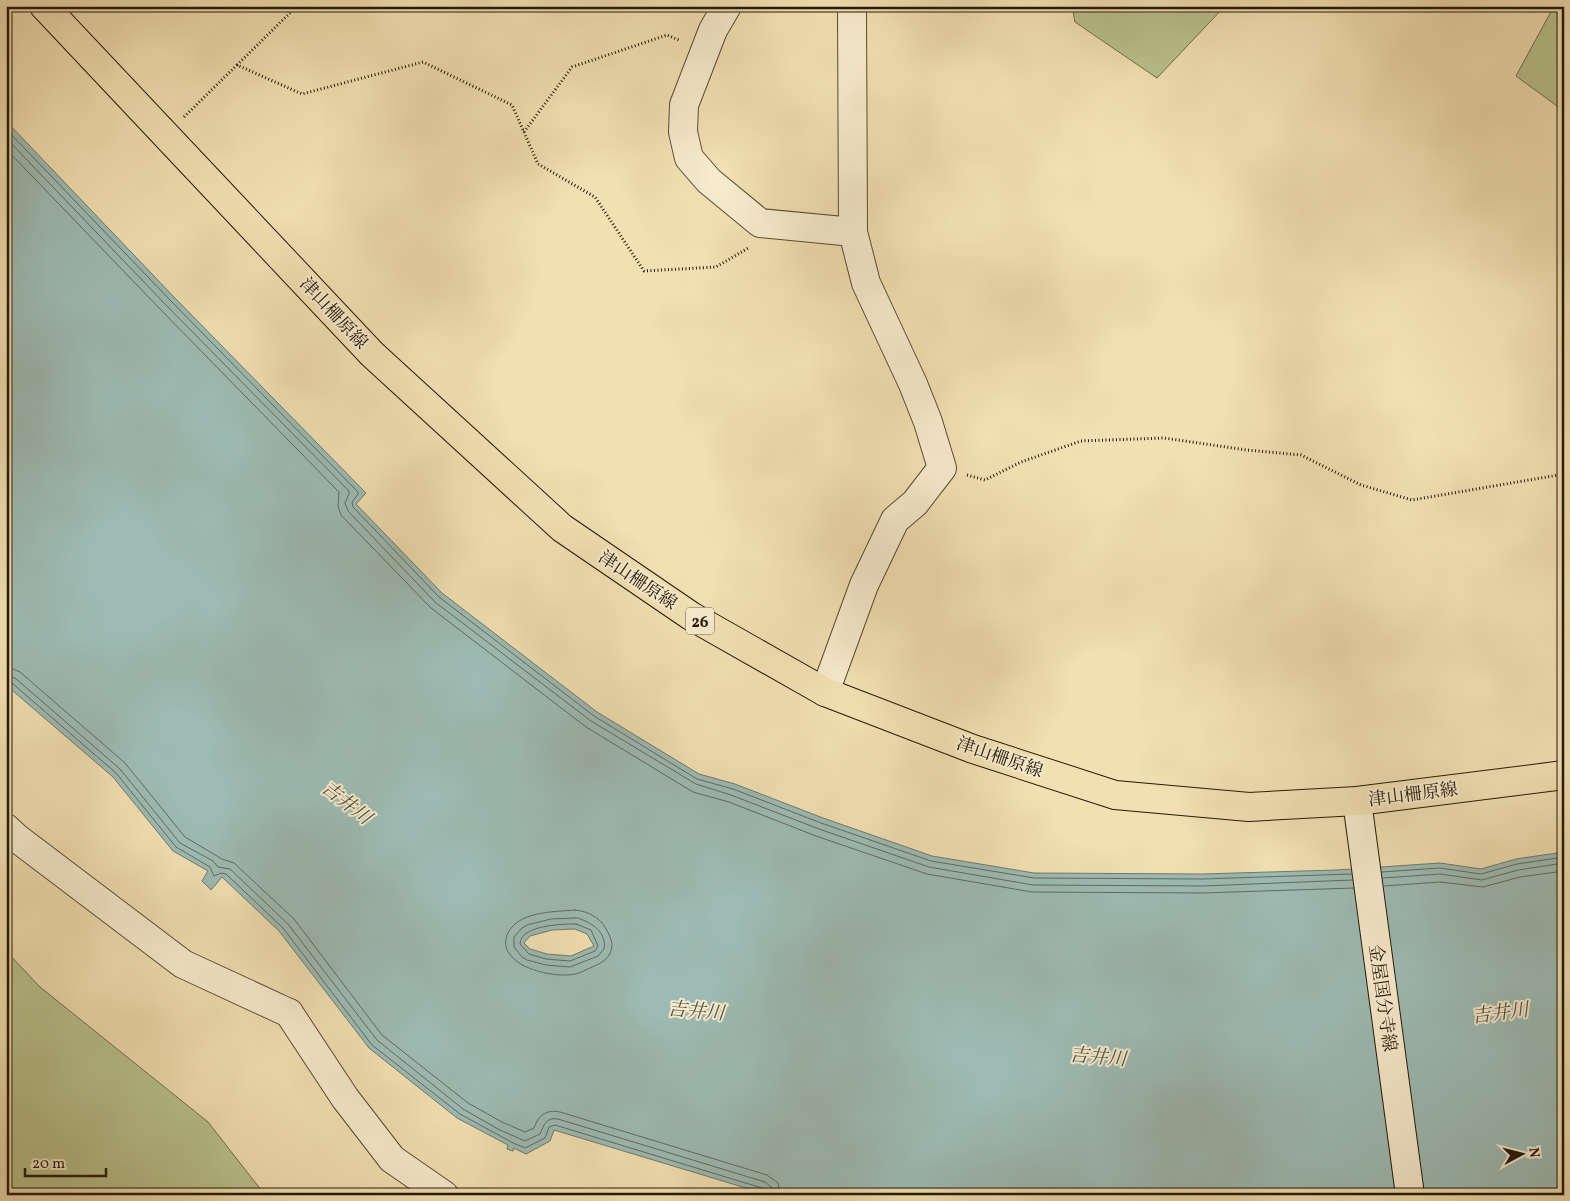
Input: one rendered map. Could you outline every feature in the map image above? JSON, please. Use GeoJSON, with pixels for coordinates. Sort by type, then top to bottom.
{"type":"FeatureCollection","features":[{"type":"Feature","properties":{"kind":"main road","name":"津山柵原線"},"geometry":{"type":"LineString","coordinates":[[44,6],[372,354],[562,528],[691,616],[825,692],[973,749],[1115,795],[1249,808],[1357,801],[1564,776]]}},
{"type":"Feature","properties":{"kind":"street"},"geometry":{"type":"LineString","coordinates":[[726,6],[713,30],[684,105],[683,132],[689,158],[709,181],[760,223],[853,232]]}},
{"type":"Feature","properties":{"kind":"street"},"geometry":{"type":"LineString","coordinates":[[825,692],[864,586],[895,520],[915,503],[942,468],[914,384],[866,283],[853,232],[852,8]]}},
{"type":"Feature","properties":{"kind":"street","name":"金屋国分寺線"},"geometry":{"type":"LineString","coordinates":[[1357,801],[1410,1195]]}},
{"type":"Feature","properties":{"kind":"street"},"geometry":{"type":"LineString","coordinates":[[6,828],[183,964],[289,1012],[345,1098],[392,1159],[444,1195]]}},
{"type":"Feature","properties":{"kind":"path"},"geometry":{"type":"LineString","coordinates":[[166,135],[298,6]]}},
{"type":"Feature","properties":{"kind":"path"},"geometry":{"type":"LineString","coordinates":[[524,132],[572,66],[667,36],[705,50]]}},
{"type":"Feature","properties":{"kind":"path"},"geometry":{"type":"LineString","coordinates":[[237,65],[302,94],[424,62],[512,105],[538,164],[595,197],[644,271],[716,266],[787,226]]}},
{"type":"Feature","properties":{"kind":"path"},"geometry":{"type":"LineString","coordinates":[[942,468],[985,480],[1021,462],[1081,440],[1164,438],[1247,450],[1301,455],[1362,485],[1412,500],[1564,474]]}},
{"type":"Feature","properties":{"kind":"green space"},"geometry":{"type":"Polygon","coordinates":[[[1072,6],[1225,6],[1157,78],[1075,22],[1072,6]]]}},
{"type":"Feature","properties":{"kind":"green space"},"geometry":{"type":"Polygon","coordinates":[[[1554,6],[1564,6],[1564,111],[1516,76],[1554,6]]]}},
{"type":"Feature","properties":{"kind":"green space"},"geometry":{"type":"Polygon","coordinates":[[[6,951],[40,987],[208,1122],[265,1195],[6,1195],[6,951]]]}},
{"type":"Feature","properties":{"kind":"water","name":"吉井川"},"geometry":{"type":"Polygon","coordinates":[[[6,121],[173,296],[366,493],[356,504],[442,593],[597,712],[699,774],[735,784],[823,818],[932,856],[1034,873],[1202,874],[1337,870],[1440,863],[1481,869],[1516,859],[1564,852],[1564,1195],[769,1195],[554,1130],[550,1141],[526,1154],[514,1148],[513,1151],[507,1149],[508,1145],[457,1118],[369,1048],[279,931],[222,877],[211,890],[202,881],[208,871],[173,851],[113,777],[6,685],[6,121]],[[575,929],[552,930],[530,936],[524,943],[530,949],[547,954],[571,956],[594,946],[587,934],[575,929]]]}}]}
